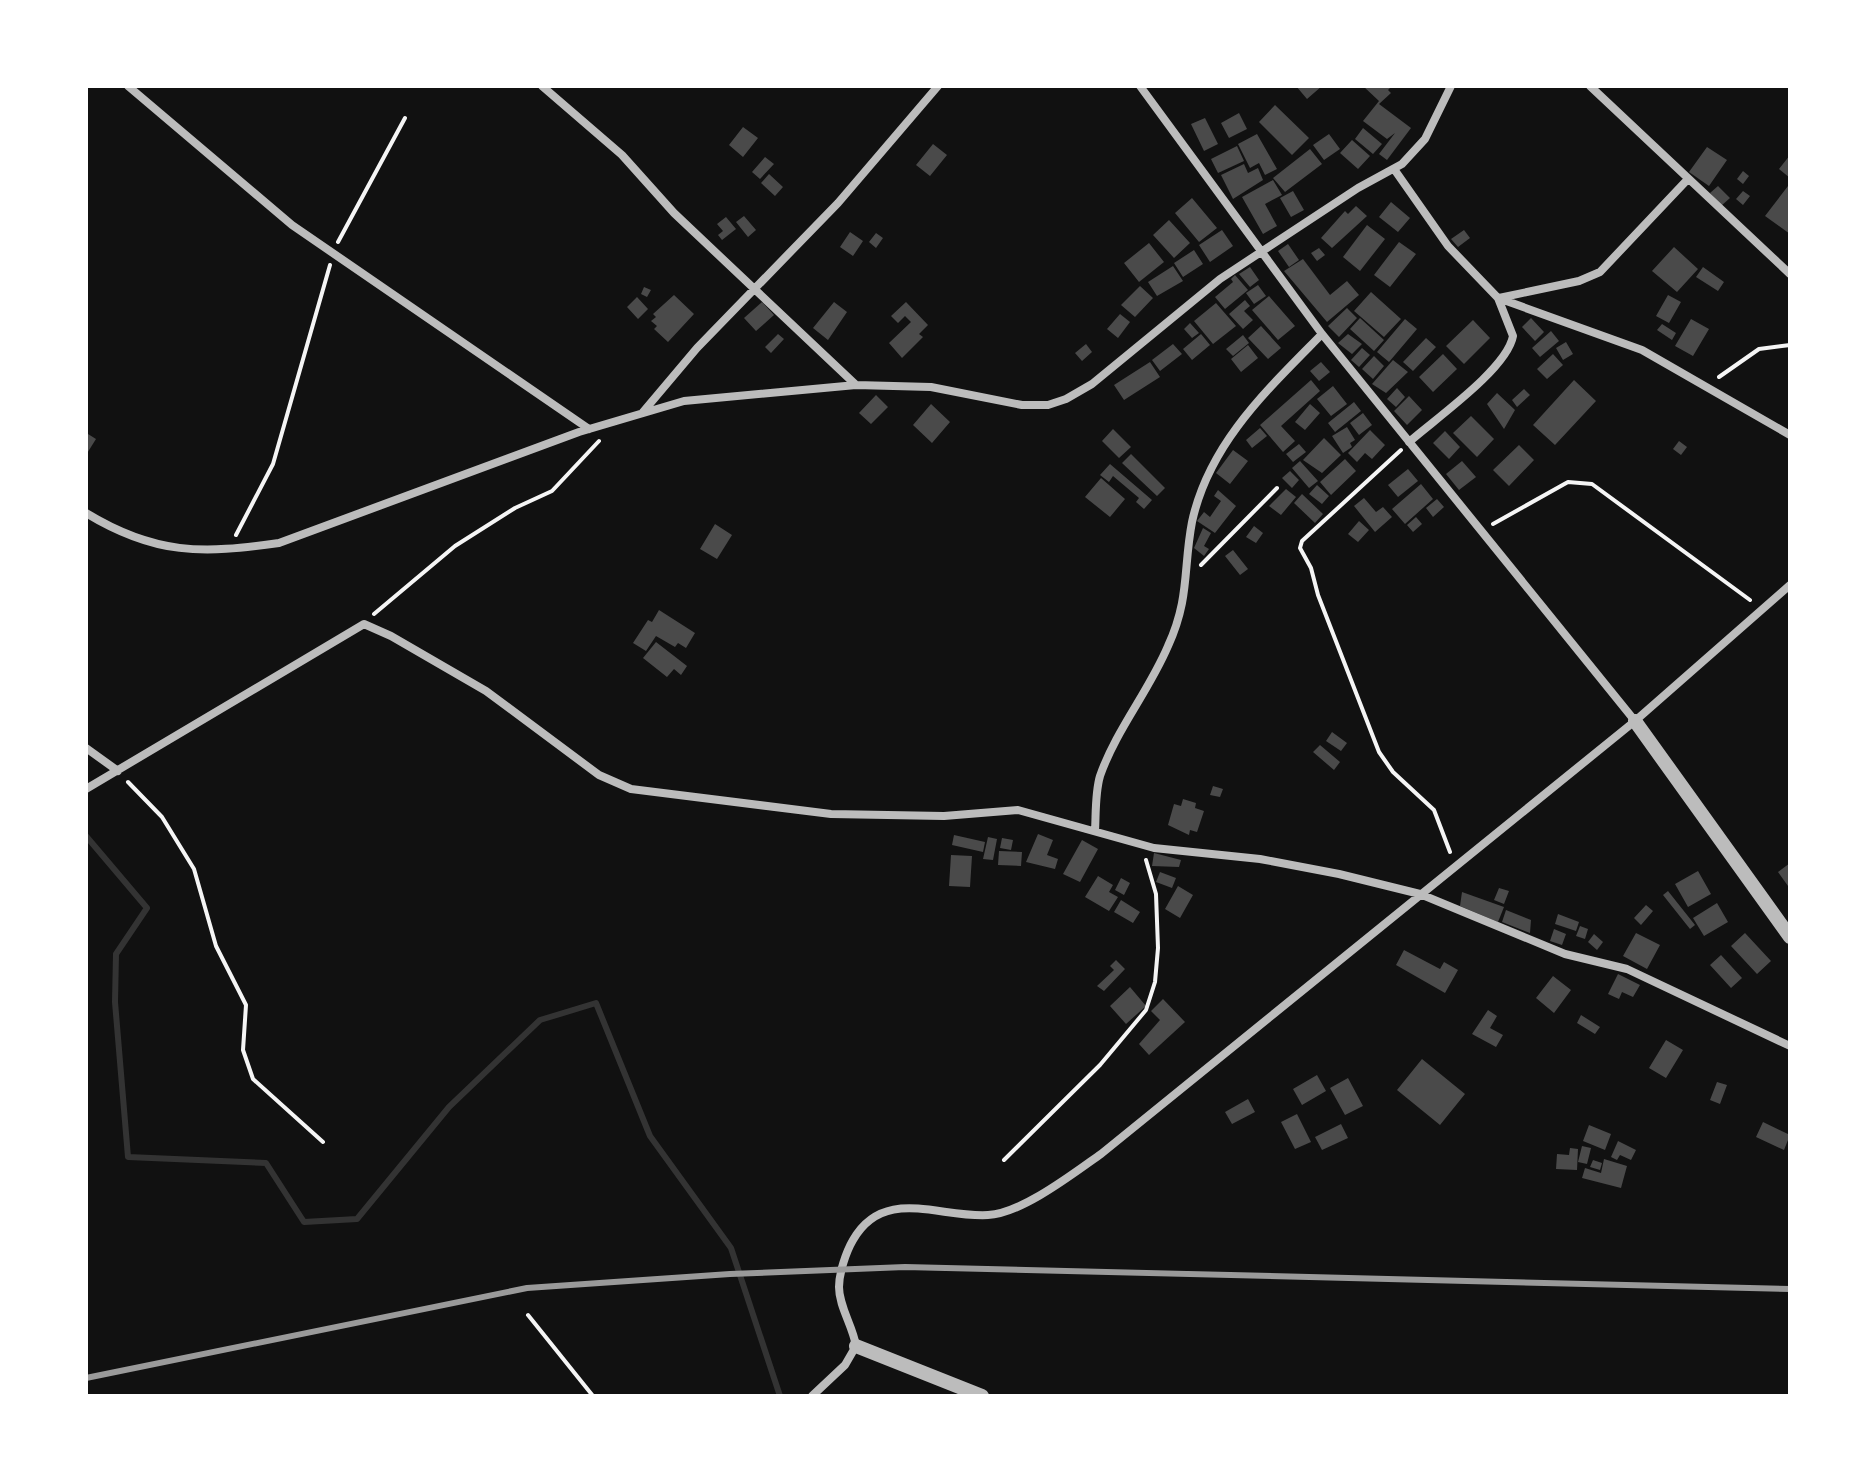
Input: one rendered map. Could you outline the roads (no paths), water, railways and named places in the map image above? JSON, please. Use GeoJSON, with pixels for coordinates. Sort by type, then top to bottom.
{"type":"FeatureCollection","features":[{"type":"Feature","properties":{"kind":"street"},"geometry":{"type":"LineString","coordinates":[[128,86],[292,225],[589,429]]}},
{"type":"Feature","properties":{"kind":"street"},"geometry":{"type":"LineString","coordinates":[[542,86],[622,155],[674,213],[856,385]]}},
{"type":"Feature","properties":{"kind":"street"},"geometry":{"type":"LineString","coordinates":[[642,412],[755,287],[838,203],[938,86]]}},
{"type":"Feature","properties":{"kind":"street"},"geometry":{"type":"LineString","coordinates":[[1140,86],[1322,334],[1484,530],[1635,721],[1790,937]]}},
{"type":"Feature","properties":{"kind":"street"},"geometry":{"type":"LineString","coordinates":[[86,513],[137,538],[173,548],[226,551],[279,543],[642,412],[731,394],[856,385],[931,387],[1022,405],[1048,405],[1092,384],[1220,279],[1413,155],[1425,139],[1451,86]]}},
{"type":"Feature","properties":{"kind":"street"},"geometry":{"type":"LineString","coordinates":[[1590,86],[1790,274]]}},
{"type":"Feature","properties":{"kind":"street"},"geometry":{"type":"LineString","coordinates":[[1394,169],[1448,246],[1498,298],[1512,330],[1512,343],[1507,351],[1480,381],[1409,442]]}},
{"type":"Feature","properties":{"kind":"street"},"geometry":{"type":"LineString","coordinates":[[1498,298],[1579,281],[1600,272],[1688,179]]}},
{"type":"Feature","properties":{"kind":"street"},"geometry":{"type":"LineString","coordinates":[[1498,298],[1642,350],[1790,435]]}},
{"type":"Feature","properties":{"kind":"street"},"geometry":{"type":"LineString","coordinates":[[1095,831],[1100,776],[1168,649],[1188,578],[1187,547],[1193,520],[1211,465],[1235,428],[1322,334]]}},
{"type":"Feature","properties":{"kind":"street"},"geometry":{"type":"LineString","coordinates":[[812,1396],[845,1365],[856,1346],[839,1287],[848,1248],[859,1230],[875,1216],[902,1206],[991,1216],[1062,1181],[1101,1154],[1635,721],[1790,585]]}},
{"type":"Feature","properties":{"kind":"street"},"geometry":{"type":"LineString","coordinates":[[86,789],[364,624],[486,691],[599,775],[631,789],[831,814],[944,816],[1018,810],[1172,851],[1260,859],[1420,894],[1565,954],[1627,969],[1670,987],[1724,1018],[1790,1046]]}},
{"type":"Feature","properties":{"kind":"street"},"geometry":{"type":"LineString","coordinates":[[86,748],[118,771]]}},
{"type":"Feature","properties":{"kind":"street"},"geometry":{"type":"LineString","coordinates":[[856,1346],[982,1396]]}},
{"type":"Feature","properties":{"kind":"waterway"},"geometry":{"type":"LineString","coordinates":[[86,836],[147,908],[116,954],[115,1002],[128,1157],[266,1163],[304,1222],[357,1219],[449,1107],[540,1020],[596,1003],[650,1136],[731,1248],[780,1396]]}},
{"type":"Feature","properties":{"kind":"railway"},"geometry":{"type":"LineString","coordinates":[[86,1378],[527,1288],[730,1274],[905,1267],[1790,1289]]}}]}
